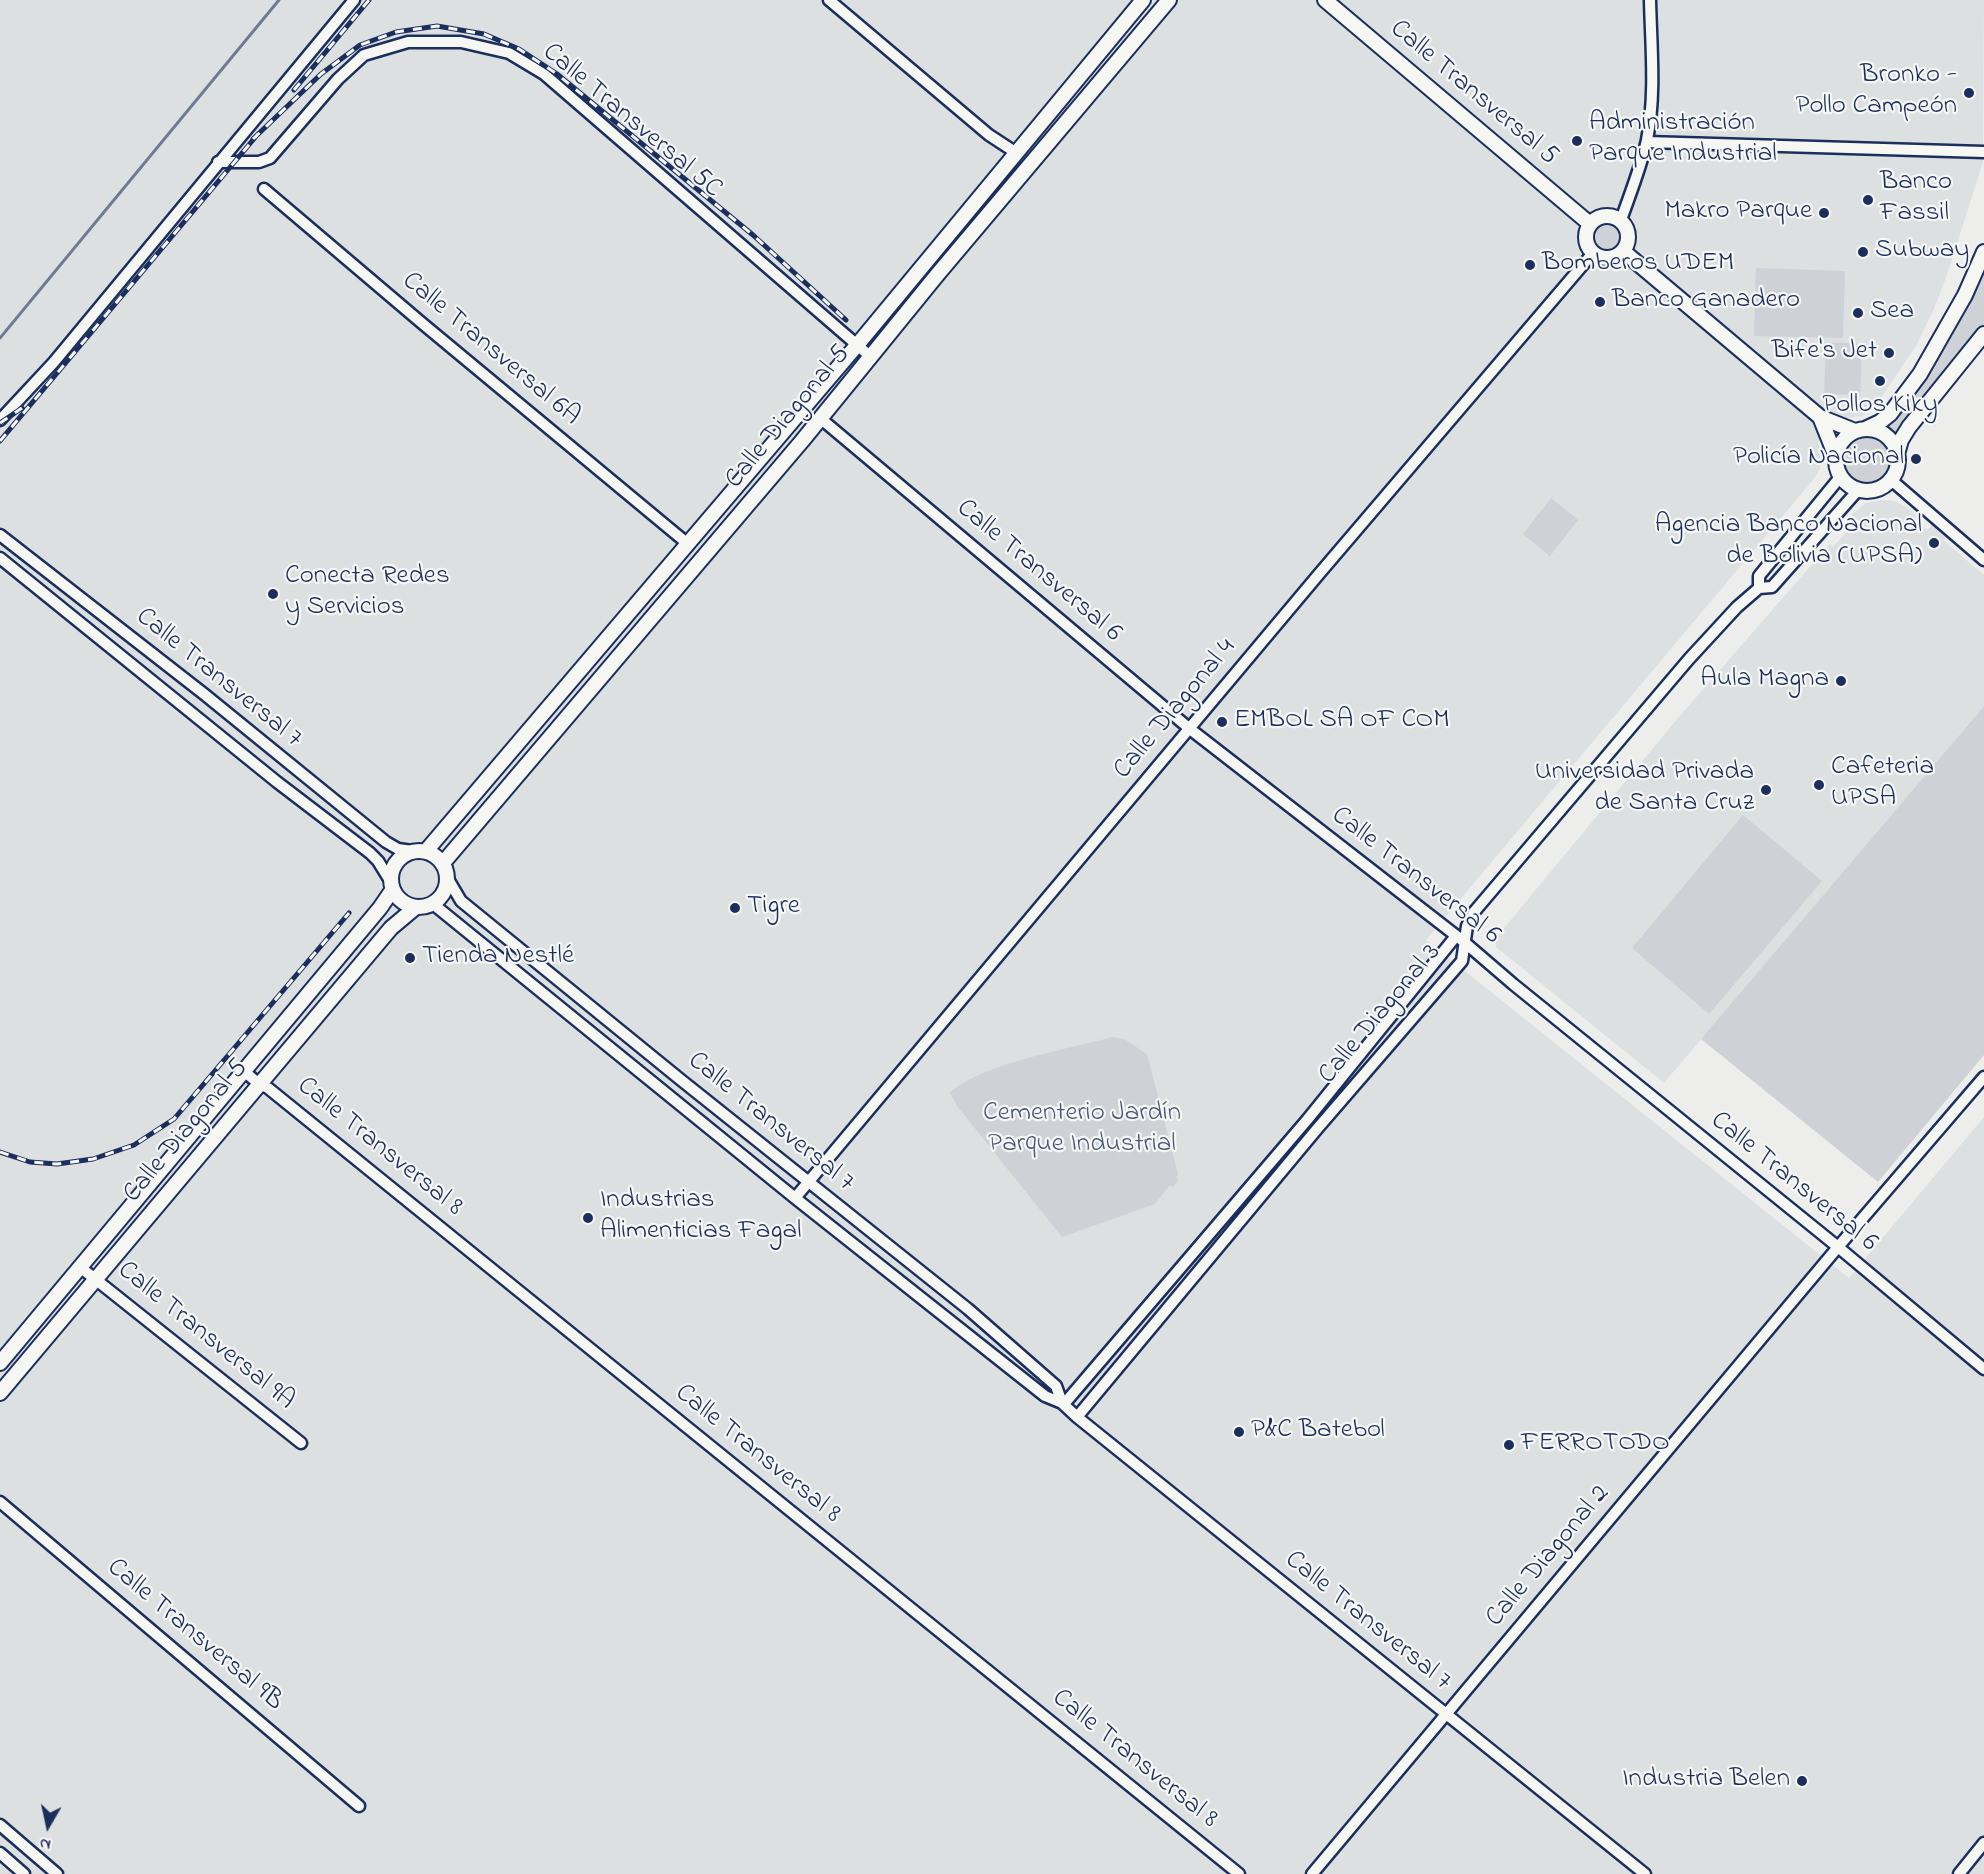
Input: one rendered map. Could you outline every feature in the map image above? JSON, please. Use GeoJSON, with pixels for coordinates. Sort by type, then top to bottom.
{"type":"FeatureCollection","features":[{"type":"Feature","properties":{"kind":"main road","name":"Calle Diagonal 5"},"geometry":{"type":"LineString","coordinates":[[419,851],[688,544],[858,344],[1143,0]]}},
{"type":"Feature","properties":{"kind":"main road","name":"Calle Diagonal 5"},"geometry":{"type":"LineString","coordinates":[[443,863],[652,619],[871,357],[937,274],[1168,0]]}},
{"type":"Feature","properties":{"kind":"main road","name":"Calle Transversal 5"},"geometry":{"type":"LineString","coordinates":[[1325,0],[1590,224]]}},
{"type":"Feature","properties":{"kind":"main road"},"geometry":{"type":"LineString","coordinates":[[1601,216],[1615,216],[1621,220],[1628,231],[1629,238],[1623,251],[1612,258],[1593,253],[1586,236],[1590,224],[1601,216]]}},
{"type":"Feature","properties":{"kind":"main road"},"geometry":{"type":"LineString","coordinates":[[1623,251],[1820,417],[1860,430],[1876,430],[1886,436],[1893,444],[1897,454]]}},
{"type":"Feature","properties":{"kind":"main road"},"geometry":{"type":"LineString","coordinates":[[1836,457],[1842,441],[1860,430],[1881,422],[1890,414],[1920,374],[1965,295],[1984,252]]}},
{"type":"Feature","properties":{"kind":"main road"},"geometry":{"type":"LineString","coordinates":[[1820,417],[1841,476],[1848,484],[1859,489],[1876,489],[1890,479],[1897,465],[1901,440],[1909,427],[1984,334]]}},
{"type":"Feature","properties":{"kind":"main road"},"geometry":{"type":"LineString","coordinates":[[636,604],[652,619]]}},
{"type":"Feature","properties":{"kind":"main road"},"geometry":{"type":"LineString","coordinates":[[419,851],[438,858],[443,863],[448,879],[444,893],[433,904],[416,907],[402,901],[392,886],[393,866],[398,859],[419,851]]}},
{"type":"Feature","properties":{"kind":"main road","name":"Calle Diagonal 5"},"geometry":{"type":"LineString","coordinates":[[0,1363],[380,908],[392,886]]}},
{"type":"Feature","properties":{"kind":"main road","name":"Calle Diagonal 5"},"geometry":{"type":"LineString","coordinates":[[0,1393],[391,928],[416,907]]}},
{"type":"Feature","properties":{"kind":"street"},"geometry":{"type":"LineString","coordinates":[[0,420],[54,362],[354,0]]}},
{"type":"Feature","properties":{"kind":"street"},"geometry":{"type":"LineString","coordinates":[[830,0],[989,135],[1015,152]]}},
{"type":"Feature","properties":{"kind":"street"},"geometry":{"type":"LineString","coordinates":[[1621,220],[1647,142],[1652,88],[1650,0]]}},
{"type":"Feature","properties":{"kind":"street","name":"Calle Transversal 5C"},"geometry":{"type":"LineString","coordinates":[[218,162],[259,162],[270,158],[338,79],[363,55],[408,42],[461,42],[508,53],[544,74],[871,357]]}},
{"type":"Feature","properties":{"kind":"street"},"geometry":{"type":"LineString","coordinates":[[1106,43],[1119,57]]}},
{"type":"Feature","properties":{"kind":"street"},"geometry":{"type":"LineString","coordinates":[[1647,142],[1984,152]]}},
{"type":"Feature","properties":{"kind":"street","name":"Calle Transversal 6A"},"geometry":{"type":"LineString","coordinates":[[264,189],[688,544]]}},
{"type":"Feature","properties":{"kind":"street","name":"Calle Diagonal 4"},"geometry":{"type":"LineString","coordinates":[[795,1198],[1593,253]]}},
{"type":"Feature","properties":{"kind":"street"},"geometry":{"type":"LineString","coordinates":[[926,262],[937,274]]}},
{"type":"Feature","properties":{"kind":"street","name":"Calle Transversal 6"},"geometry":{"type":"LineString","coordinates":[[820,418],[1190,729],[1460,939],[1984,1369]]}},
{"type":"Feature","properties":{"kind":"street","name":"Calle Diagonal 3"},"geometry":{"type":"LineString","coordinates":[[1759,588],[1759,576],[1841,476]]}},
{"type":"Feature","properties":{"kind":"street"},"geometry":{"type":"LineString","coordinates":[[1890,479],[1984,560]]}},
{"type":"Feature","properties":{"kind":"street","name":"Calle Diagonal 3"},"geometry":{"type":"LineString","coordinates":[[1077,1417],[1317,1129],[1462,961],[1460,939],[1482,903],[1689,659],[1737,607],[1759,588],[1772,587],[1859,489]]}},
{"type":"Feature","properties":{"kind":"street","name":"Calle Transversal 7"},"geometry":{"type":"LineString","coordinates":[[0,535],[140,644],[386,842],[398,849],[419,851]]}},
{"type":"Feature","properties":{"kind":"street"},"geometry":{"type":"LineString","coordinates":[[1785,545],[1799,557]]}},
{"type":"Feature","properties":{"kind":"street"},"geometry":{"type":"LineString","coordinates":[[3,561],[17,548]]}},
{"type":"Feature","properties":{"kind":"street","name":"Calle Transversal 7"},"geometry":{"type":"LineString","coordinates":[[3,561],[277,782],[370,853],[378,861],[392,886]]}},
{"type":"Feature","properties":{"kind":"street"},"geometry":{"type":"LineString","coordinates":[[126,660],[140,644]]}},
{"type":"Feature","properties":{"kind":"street"},"geometry":{"type":"LineString","coordinates":[[277,782],[290,766]]}},
{"type":"Feature","properties":{"kind":"street","name":"Calle Transversal 7"},"geometry":{"type":"LineString","coordinates":[[448,879],[461,901],[977,1317],[1056,1386],[1063,1404]]}},
{"type":"Feature","properties":{"kind":"street","name":"Calle Transversal 7"},"geometry":{"type":"LineString","coordinates":[[433,904],[795,1198],[1045,1396],[1063,1404],[1445,1715],[1645,1874]]}},
{"type":"Feature","properties":{"kind":"street"},"geometry":{"type":"LineString","coordinates":[[1063,1404],[1460,939]]}},
{"type":"Feature","properties":{"kind":"street"},"geometry":{"type":"LineString","coordinates":[[552,999],[564,985]]}},
{"type":"Feature","properties":{"kind":"street","name":"Calle Transversal 8"},"geometry":{"type":"LineString","coordinates":[[245,1071],[1239,1874]]}},
{"type":"Feature","properties":{"kind":"street","name":"Calle Diagonal 2"},"geometry":{"type":"LineString","coordinates":[[1312,1874],[1838,1247],[1984,1077]]}},
{"type":"Feature","properties":{"kind":"street","name":"Calle Transversal 9A"},"geometry":{"type":"LineString","coordinates":[[80,1267],[301,1443]]}},
{"type":"Feature","properties":{"kind":"street","name":"Calle Transversal 9B"},"geometry":{"type":"LineString","coordinates":[[0,1502],[359,1806]]}},
{"type":"Feature","properties":{"kind":"street"},"geometry":{"type":"LineString","coordinates":[[0,1825],[57,1874]]}},
{"type":"Feature","properties":{"kind":"street"},"geometry":{"type":"LineString","coordinates":[[1959,1874],[1984,1843]]}},
{"type":"Feature","properties":{"kind":"street"},"geometry":{"type":"LineString","coordinates":[[0,1853],[24,1874]]}},
{"type":"Feature","properties":{"kind":"shaded area"},"geometry":{"type":"Polygon","coordinates":[[[0,0],[1984,0],[1983,162],[1948,272],[1934,309],[1916,346],[1874,408],[1862,416],[1838,419],[1818,441],[1821,452],[1820,468],[1813,480],[1426,940],[1849,1278],[1984,1117],[1984,1874],[0,1874],[0,0]]]}},
{"type":"Feature","properties":{"kind":"shaded area","name":"Universidad Privada de Santa Cruz"},"geometry":{"type":"Polygon","coordinates":[[[1881,500],[1894,501],[1907,507],[1921,519],[1919,523],[1927,530],[1932,525],[1946,537],[1943,540],[1984,575],[1984,706],[1664,1083],[1496,947],[1495,939],[1678,718],[1815,561],[1817,555],[1820,556],[1830,544],[1833,547],[1852,525],[1851,515],[1866,503],[1881,500]]]}},
{"type":"Feature","properties":{"kind":"green space"},"geometry":{"type":"Polygon","coordinates":[[[1608,221],[1619,226],[1624,237],[1619,248],[1608,253],[1597,248],[1592,237],[1597,226],[1608,221]]]}},
{"type":"Feature","properties":{"kind":"green space"},"geometry":{"type":"Polygon","coordinates":[[[1984,266],[1984,324],[1896,436],[1887,427],[1943,351],[1966,310],[1984,266]]]}},
{"type":"Feature","properties":{"kind":"green space"},"geometry":{"type":"Polygon","coordinates":[[[1756,268],[1845,271],[1843,338],[1754,336],[1756,268]]]}},
{"type":"Feature","properties":{"kind":"green space"},"geometry":{"type":"Polygon","coordinates":[[[1826,342],[1862,344],[1860,394],[1824,395],[1826,342]]]}},
{"type":"Feature","properties":{"kind":"green space"},"geometry":{"type":"Polygon","coordinates":[[[1867,437],[1883,444],[1890,460],[1883,476],[1867,483],[1851,476],[1844,460],[1851,444],[1867,437]]]}},
{"type":"Feature","properties":{"kind":"green space"},"geometry":{"type":"Polygon","coordinates":[[[1551,498],[1578,520],[1550,556],[1523,534],[1551,498]]]}},
{"type":"Feature","properties":{"kind":"green space"},"geometry":{"type":"Polygon","coordinates":[[[1984,706],[1984,1055],[1878,1182],[1701,1039],[1984,706]]]}},
{"type":"Feature","properties":{"kind":"green space"},"geometry":{"type":"Polygon","coordinates":[[[1743,815],[1822,881],[1709,1014],[1632,948],[1743,815]]]}},
{"type":"Feature","properties":{"kind":"green space","name":"Cementerio Jardín Parque Industrial"},"geometry":{"type":"Polygon","coordinates":[[[1113,1037],[1124,1039],[1147,1054],[1178,1174],[1176,1178],[1179,1179],[1173,1187],[1169,1186],[1155,1204],[1062,1237],[957,1106],[950,1093],[964,1083],[1004,1065],[1113,1037]]]}},
{"type":"Feature","properties":{"kind":"waterway"},"geometry":{"type":"LineString","coordinates":[[0,338],[279,0]]}},
{"type":"Feature","properties":{"kind":"railway"},"geometry":{"type":"LineString","coordinates":[[294,90],[369,0]]}},
{"type":"Feature","properties":{"kind":"railway"},"geometry":{"type":"LineString","coordinates":[[253,139],[321,74],[360,45],[396,32],[437,26],[484,34],[519,49],[557,74],[753,235],[846,320]]}},
{"type":"Feature","properties":{"kind":"railway"},"geometry":{"type":"LineString","coordinates":[[0,441],[258,134]]}},
{"type":"Feature","properties":{"kind":"railway"},"geometry":{"type":"LineString","coordinates":[[0,423],[22,408]]}},
{"type":"Feature","properties":{"kind":"railway"},"geometry":{"type":"LineString","coordinates":[[0,1152],[30,1162],[57,1164],[93,1159],[134,1145],[174,1119],[349,913]]}},
{"type":"Feature","properties":{"kind":"place","name":"Bronko - Pollo Campeón"},"geometry":{"type":"Point","coordinates":[1969,93]}},
{"type":"Feature","properties":{"kind":"place","name":"Administración Parque Industrial"},"geometry":{"type":"Point","coordinates":[1577,141]}},
{"type":"Feature","properties":{"kind":"place","name":"Banco Fassil"},"geometry":{"type":"Point","coordinates":[1868,200]}},
{"type":"Feature","properties":{"kind":"place","name":"Makro Parque"},"geometry":{"type":"Point","coordinates":[1824,213]}},
{"type":"Feature","properties":{"kind":"place","name":"Subway"},"geometry":{"type":"Point","coordinates":[1863,252]}},
{"type":"Feature","properties":{"kind":"place","name":"Bomberos UDEM"},"geometry":{"type":"Point","coordinates":[1530,265]}},
{"type":"Feature","properties":{"kind":"place","name":"Banco Ganadero"},"geometry":{"type":"Point","coordinates":[1600,302]}},
{"type":"Feature","properties":{"kind":"place","name":"Sea"},"geometry":{"type":"Point","coordinates":[1858,313]}},
{"type":"Feature","properties":{"kind":"place","name":"Bife's Jet"},"geometry":{"type":"Point","coordinates":[1889,353]}},
{"type":"Feature","properties":{"kind":"place","name":"Pollos Kiky"},"geometry":{"type":"Point","coordinates":[1880,381]}},
{"type":"Feature","properties":{"kind":"place","name":"Policía Nacional"},"geometry":{"type":"Point","coordinates":[1916,459]}},
{"type":"Feature","properties":{"kind":"place","name":"Agencia Banco Nacional de Bolivia (UPSA)"},"geometry":{"type":"Point","coordinates":[1934,543]}},
{"type":"Feature","properties":{"kind":"place","name":"Conecta Redes y Servicios"},"geometry":{"type":"Point","coordinates":[273,594]}},
{"type":"Feature","properties":{"kind":"place","name":"Aula Magna"},"geometry":{"type":"Point","coordinates":[1841,681]}},
{"type":"Feature","properties":{"kind":"place","name":"EMBOL SA OF COM"},"geometry":{"type":"Point","coordinates":[1222,722]}},
{"type":"Feature","properties":{"kind":"place","name":"Cafeteria UPSA"},"geometry":{"type":"Point","coordinates":[1819,785]}},
{"type":"Feature","properties":{"kind":"place","name":"Universidad Privada de Santa Cruz"},"geometry":{"type":"Point","coordinates":[1766,790]}},
{"type":"Feature","properties":{"kind":"place","name":"Tigre"},"geometry":{"type":"Point","coordinates":[735,908]}},
{"type":"Feature","properties":{"kind":"place","name":"Tienda Nestlé"},"geometry":{"type":"Point","coordinates":[410,958]}},
{"type":"Feature","properties":{"kind":"place","name":"Industrias Alimenticias Fagal"},"geometry":{"type":"Point","coordinates":[588,1218]}},
{"type":"Feature","properties":{"kind":"place","name":"P&C Batebol"},"geometry":{"type":"Point","coordinates":[1239,1432]}},
{"type":"Feature","properties":{"kind":"place","name":"FERROTODO"},"geometry":{"type":"Point","coordinates":[1509,1445]}},
{"type":"Feature","properties":{"kind":"place","name":"Industria Belen"},"geometry":{"type":"Point","coordinates":[1802,1781]}}]}
